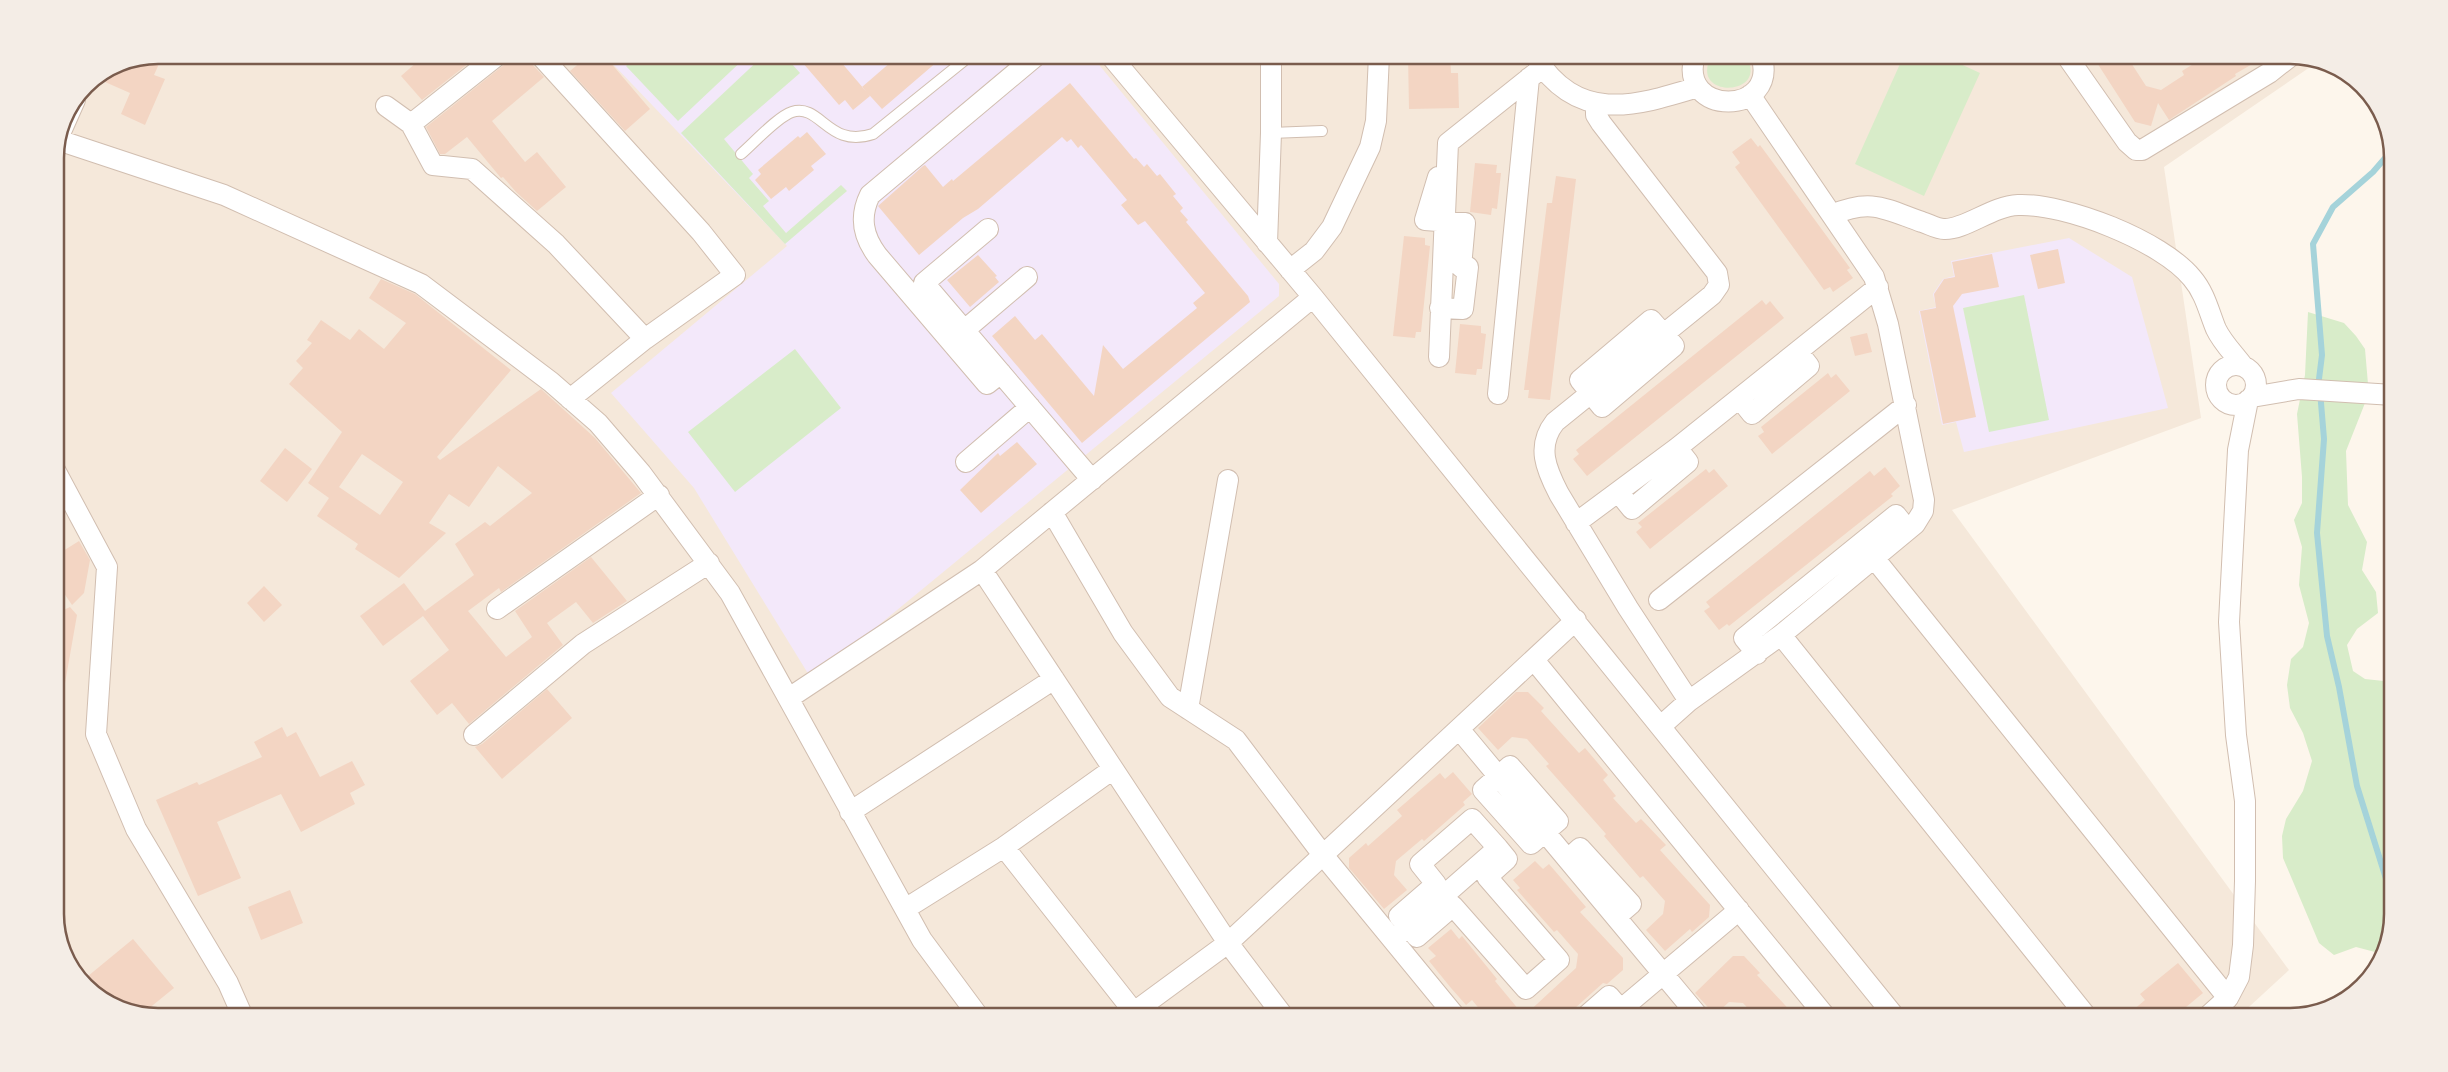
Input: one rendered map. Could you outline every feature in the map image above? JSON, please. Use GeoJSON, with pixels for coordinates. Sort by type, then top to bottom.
{"type":"FeatureCollection","features":[{"type":"Feature","properties":{"kind":"street"},"geometry":{"type":"LineString","coordinates":[[411,124],[487,64]]}},
{"type":"Feature","properties":{"kind":"street"},"geometry":{"type":"LineString","coordinates":[[548,64],[701,232],[735,275],[645,339],[570,399]]}},
{"type":"Feature","properties":{"kind":"street"},"geometry":{"type":"LineString","coordinates":[[958,336],[871,247],[863,225],[865,205],[870,195],[1026,64]]}},
{"type":"Feature","properties":{"kind":"street"},"geometry":{"type":"LineString","coordinates":[[1118,64],[1314,297],[1887,1008]]}},
{"type":"Feature","properties":{"kind":"street"},"geometry":{"type":"LineString","coordinates":[[1267,242],[1272,133],[1271,64]]}},
{"type":"Feature","properties":{"kind":"street"},"geometry":{"type":"LineString","coordinates":[[1290,270],[1314,251],[1332,227],[1370,147],[1376,121],[1379,64]]}},
{"type":"Feature","properties":{"kind":"street"},"geometry":{"type":"LineString","coordinates":[[1694,64],[1693,72],[1698,87],[1710,98],[1725,103],[1741,101],[1757,88],[1763,74],[1762,64]]}},
{"type":"Feature","properties":{"kind":"street"},"geometry":{"type":"LineString","coordinates":[[2072,64],[2127,142],[2136,150],[2142,150],[2253,83],[2280,64]]}},
{"type":"Feature","properties":{"kind":"street"},"geometry":{"type":"LineString","coordinates":[[1535,67],[1579,98],[1596,104],[1621,104],[1668,96],[1698,87]]}},
{"type":"Feature","properties":{"kind":"street"},"geometry":{"type":"LineString","coordinates":[[1438,357],[1440,308],[1463,309],[1468,267],[1461,267],[1465,223],[1444,223],[1425,220],[1446,150],[1453,137],[1535,67]]}},
{"type":"Feature","properties":{"kind":"street"},"geometry":{"type":"LineString","coordinates":[[1498,394],[1535,67]]}},
{"type":"Feature","properties":{"kind":"street"},"geometry":{"type":"LineString","coordinates":[[1661,726],[1689,701],[1781,635],[1915,524],[1923,511],[1924,500],[1906,405],[1878,286],[1865,261],[1750,95]]}},
{"type":"Feature","properties":{"kind":"street"},"geometry":{"type":"LineString","coordinates":[[1596,104],[1596,115],[1601,123],[1720,281],[1712,295],[1663,334]]}},
{"type":"Feature","properties":{"kind":"street"},"geometry":{"type":"LineString","coordinates":[[386,106],[411,124],[433,165],[472,169],[556,244],[645,339]]}},
{"type":"Feature","properties":{"kind":"street"},"geometry":{"type":"LineString","coordinates":[[66,143],[224,195],[421,284],[551,382],[598,423],[659,495],[730,593],[790,698],[850,812],[922,940],[972,1008]]}},
{"type":"Feature","properties":{"kind":"street"},"geometry":{"type":"LineString","coordinates":[[1832,214],[1851,207],[1874,205],[1943,229],[1960,226],[1983,214],[2011,205],[2034,204],[2057,208],[2094,219],[2172,259],[2192,278],[2206,301],[2217,330],[2247,369],[2256,387],[2250,398],[2238,450],[2229,622],[2236,734],[2245,800],[2246,881],[2243,945],[2239,977],[2228,998],[2217,1008]]}},
{"type":"Feature","properties":{"kind":"street"},"geometry":{"type":"LineString","coordinates":[[988,229],[924,283],[987,384],[1001,373],[1092,480]]}},
{"type":"Feature","properties":{"kind":"street"},"geometry":{"type":"LineString","coordinates":[[958,336],[1027,277]]}},
{"type":"Feature","properties":{"kind":"street"},"geometry":{"type":"LineString","coordinates":[[1576,523],[1619,493],[1632,509],[1688,462],[1677,448],[1740,399],[1752,414],[1809,366],[1798,352],[1878,286]]}},
{"type":"Feature","properties":{"kind":"street"},"geometry":{"type":"LineString","coordinates":[[790,698],[982,570],[1314,297]]}},
{"type":"Feature","properties":{"kind":"street"},"geometry":{"type":"LineString","coordinates":[[1651,320],[1674,346],[1602,407],[1590,394],[1580,380],[1651,320]]}},
{"type":"Feature","properties":{"kind":"street"},"geometry":{"type":"LineString","coordinates":[[2217,330],[2219,373],[2216,388],[2224,401],[2238,450]]}},
{"type":"Feature","properties":{"kind":"street"},"geometry":{"type":"LineString","coordinates":[[2219,373],[2232,365],[2315,390]]}},
{"type":"Feature","properties":{"kind":"street"},"geometry":{"type":"LineString","coordinates":[[2224,401],[2239,405],[2250,398],[2315,390],[2384,394]]}},
{"type":"Feature","properties":{"kind":"street"},"geometry":{"type":"LineString","coordinates":[[1590,394],[1555,422],[1546,433],[1544,445],[1551,479],[1628,608],[1689,701]]}},
{"type":"Feature","properties":{"kind":"street"},"geometry":{"type":"LineString","coordinates":[[1659,600],[1906,405]]}},
{"type":"Feature","properties":{"kind":"street"},"geometry":{"type":"LineString","coordinates":[[966,462],[1030,407]]}},
{"type":"Feature","properties":{"kind":"street"},"geometry":{"type":"LineString","coordinates":[[1188,709],[1228,480]]}},
{"type":"Feature","properties":{"kind":"street"},"geometry":{"type":"LineString","coordinates":[[64,487],[107,567],[96,734],[136,829],[228,983],[239,1008]]}},
{"type":"Feature","properties":{"kind":"street"},"geometry":{"type":"LineString","coordinates":[[497,609],[659,495]]}},
{"type":"Feature","properties":{"kind":"street"},"geometry":{"type":"LineString","coordinates":[[1052,512],[1123,633],[1170,697],[1236,740],[1323,855],[1449,1008]]}},
{"type":"Feature","properties":{"kind":"street"},"geometry":{"type":"LineString","coordinates":[[1757,654],[1744,638],[1896,515],[1908,530]]}},
{"type":"Feature","properties":{"kind":"street"},"geometry":{"type":"LineString","coordinates":[[1874,558],[2228,998]]}},
{"type":"Feature","properties":{"kind":"street"},"geometry":{"type":"LineString","coordinates":[[474,735],[583,644],[709,563]]}},
{"type":"Feature","properties":{"kind":"street"},"geometry":{"type":"LineString","coordinates":[[982,570],[1228,943],[1277,1008]]}},
{"type":"Feature","properties":{"kind":"street"},"geometry":{"type":"LineString","coordinates":[[1142,1008],[1228,943],[1576,620]]}},
{"type":"Feature","properties":{"kind":"street"},"geometry":{"type":"LineString","coordinates":[[1781,635],[2080,1008]]}},
{"type":"Feature","properties":{"kind":"street"},"geometry":{"type":"LineString","coordinates":[[1534,660],[1819,1008]]}},
{"type":"Feature","properties":{"kind":"street"},"geometry":{"type":"LineString","coordinates":[[850,812],[1054,679]]}},
{"type":"Feature","properties":{"kind":"street"},"geometry":{"type":"LineString","coordinates":[[1459,729],[1498,776]]}},
{"type":"Feature","properties":{"kind":"street"},"geometry":{"type":"LineString","coordinates":[[1510,766],[1558,821],[1531,844],[1483,790],[1498,776],[1510,766]]}},
{"type":"Feature","properties":{"kind":"street"},"geometry":{"type":"LineString","coordinates":[[905,910],[1004,847],[1113,768]]}},
{"type":"Feature","properties":{"kind":"street"},"geometry":{"type":"LineString","coordinates":[[1472,819],[1508,859],[1487,877],[1559,960],[1526,989],[1453,906],[1417,937],[1408,926],[1399,916],[1436,884],[1420,864],[1472,819]]}},
{"type":"Feature","properties":{"kind":"street"},"geometry":{"type":"LineString","coordinates":[[1545,832],[1568,859],[1580,848],[1631,904],[1616,917],[1692,1008]]}},
{"type":"Feature","properties":{"kind":"street"},"geometry":{"type":"LineString","coordinates":[[1004,847],[1128,1008]]}},
{"type":"Feature","properties":{"kind":"street"},"geometry":{"type":"LineString","coordinates":[[1393,940],[1498,848]]}},
{"type":"Feature","properties":{"kind":"street"},"geometry":{"type":"LineString","coordinates":[[1626,1008],[1663,973],[1739,910]]}},
{"type":"Feature","properties":{"kind":"street"},"geometry":{"type":"LineString","coordinates":[[1595,1008],[1609,996],[1616,1008]]}},
{"type":"Feature","properties":{"kind":"lane"},"geometry":{"type":"LineString","coordinates":[[741,154],[784,117],[799,111],[815,116],[834,132],[843,136],[853,138],[873,134],[960,64]]}},
{"type":"Feature","properties":{"kind":"lane"},"geometry":{"type":"LineString","coordinates":[[1272,133],[1322,131]]}},
{"type":"Feature","properties":{"kind":"shaded area"},"geometry":{"type":"Polygon","coordinates":[[[158,64],[2290,64],[2311,66],[2164,167],[2201,418],[1952,510],[2289,970],[2248,1008],[152,1008],[122,1001],[101,989],[83,971],[71,950],[64,920],[64,152],[73,116],[91,91],[116,73],[134,67],[158,64]]]}},
{"type":"Feature","properties":{"kind":"shaded area"},"geometry":{"type":"Polygon","coordinates":[[[613,64],[1098,64],[1279,284],[1279,296],[812,680],[694,488],[611,393],[787,246],[613,64]]]}},
{"type":"Feature","properties":{"kind":"shaded area"},"geometry":{"type":"Polygon","coordinates":[[[2069,238],[2132,277],[2168,408],[1964,452],[1956,422],[1942,425],[1919,311],[1936,307],[1933,294],[1943,279],[1954,276],[1951,261],[2069,238]]]}},
{"type":"Feature","properties":{"kind":"green space"},"geometry":{"type":"Polygon","coordinates":[[[628,64],[738,64],[678,121],[626,66],[628,64]]]}},
{"type":"Feature","properties":{"kind":"green space"},"geometry":{"type":"Polygon","coordinates":[[[754,64],[792,64],[800,73],[724,139],[753,174],[749,178],[769,201],[763,206],[786,233],[841,185],[847,191],[785,244],[681,133],[754,64]]]}},
{"type":"Feature","properties":{"kind":"green space"},"geometry":{"type":"Polygon","coordinates":[[[1709,64],[1749,64],[1751,69],[1748,79],[1740,85],[1729,88],[1718,86],[1710,80],[1707,70],[1709,64]]]}},
{"type":"Feature","properties":{"kind":"green space"},"geometry":{"type":"Polygon","coordinates":[[[1900,64],[1960,64],[1980,73],[1924,196],[1855,164],[1900,64]]]}},
{"type":"Feature","properties":{"kind":"green space"},"geometry":{"type":"Polygon","coordinates":[[[2024,295],[2049,420],[1989,432],[1963,308],[2024,295]]]}},
{"type":"Feature","properties":{"kind":"green space"},"geometry":{"type":"Polygon","coordinates":[[[2308,312],[2344,323],[2365,349],[2368,384],[2365,403],[2346,451],[2348,505],[2367,542],[2362,570],[2376,592],[2378,613],[2357,629],[2347,645],[2353,671],[2365,679],[2384,681],[2384,920],[2381,938],[2375,954],[2375,952],[2356,947],[2334,955],[2319,943],[2283,858],[2282,836],[2286,819],[2303,791],[2312,761],[2303,733],[2290,708],[2287,685],[2291,659],[2303,647],[2309,623],[2299,585],[2302,547],[2294,520],[2302,503],[2297,414],[2305,375],[2308,312]]]}},
{"type":"Feature","properties":{"kind":"green space"},"geometry":{"type":"Polygon","coordinates":[[[795,349],[841,408],[735,492],[688,432],[795,349]]]}},
{"type":"Feature","properties":{"kind":"building"},"geometry":{"type":"Polygon","coordinates":[[[159,64],[154,75],[165,79],[145,125],[121,114],[130,93],[104,81],[116,73],[134,67],[159,64]]]}},
{"type":"Feature","properties":{"kind":"building"},"geometry":{"type":"Polygon","coordinates":[[[415,64],[468,64],[422,100],[401,76],[415,64]]]}},
{"type":"Feature","properties":{"kind":"building"},"geometry":{"type":"Polygon","coordinates":[[[505,64],[532,64],[544,77],[492,121],[525,162],[537,152],[566,187],[537,211],[503,177],[501,178],[467,137],[445,154],[440,154],[426,127],[505,64]]]}},
{"type":"Feature","properties":{"kind":"building"},"geometry":{"type":"Polygon","coordinates":[[[578,64],[612,64],[650,109],[625,131],[570,71],[578,64]]]}},
{"type":"Feature","properties":{"kind":"building"},"geometry":{"type":"Polygon","coordinates":[[[804,64],[843,64],[870,96],[853,110],[845,100],[839,105],[804,64]]]}},
{"type":"Feature","properties":{"kind":"building"},"geometry":{"type":"Polygon","coordinates":[[[889,64],[934,64],[882,109],[862,87],[889,64]]]}},
{"type":"Feature","properties":{"kind":"building"},"geometry":{"type":"Polygon","coordinates":[[[1408,64],[1450,64],[1451,73],[1458,73],[1459,108],[1409,109],[1408,64]]]}},
{"type":"Feature","properties":{"kind":"building"},"geometry":{"type":"Polygon","coordinates":[[[2098,64],[2132,64],[2146,86],[2161,90],[2184,75],[2182,71],[2193,64],[2252,64],[2169,120],[2158,103],[2151,126],[2135,122],[2098,64]]]}},
{"type":"Feature","properties":{"kind":"building"},"geometry":{"type":"Polygon","coordinates":[[[1070,83],[1134,159],[1136,158],[1144,167],[1147,164],[1157,176],[1160,174],[1176,194],[1173,196],[1183,208],[1180,211],[1188,220],[1186,222],[1248,296],[1250,302],[1082,443],[992,336],[1015,316],[1035,340],[1042,334],[1094,396],[1103,345],[1123,369],[1197,308],[1193,303],[1205,293],[1145,221],[1138,225],[1121,205],[1127,200],[1081,145],[1078,148],[1071,139],[1067,142],[1062,137],[978,209],[963,218],[919,255],[878,206],[925,165],[943,187],[952,179],[953,181],[1070,83]]]}},
{"type":"Feature","properties":{"kind":"building"},"geometry":{"type":"Polygon","coordinates":[[[807,132],[826,154],[811,166],[814,170],[789,191],[786,187],[771,199],[755,180],[761,174],[758,170],[798,136],[800,138],[807,132]]]}},
{"type":"Feature","properties":{"kind":"building"},"geometry":{"type":"Polygon","coordinates":[[[1751,138],[1758,147],[1760,145],[1850,268],[1847,270],[1853,278],[1833,292],[1830,287],[1824,290],[1735,167],[1740,163],[1732,152],[1751,138]]]}},
{"type":"Feature","properties":{"kind":"building"},"geometry":{"type":"Polygon","coordinates":[[[1475,163],[1497,165],[1496,173],[1501,173],[1497,209],[1492,208],[1491,215],[1470,212],[1475,163]]]}},
{"type":"Feature","properties":{"kind":"building"},"geometry":{"type":"Polygon","coordinates":[[[1556,176],[1576,179],[1550,400],[1528,398],[1529,390],[1524,390],[1547,203],[1552,203],[1556,176]]]}},
{"type":"Feature","properties":{"kind":"building"},"geometry":{"type":"Polygon","coordinates":[[[1404,236],[1425,238],[1425,245],[1430,246],[1421,332],[1416,332],[1415,338],[1393,336],[1404,236]]]}},
{"type":"Feature","properties":{"kind":"building"},"geometry":{"type":"Polygon","coordinates":[[[2058,249],[2065,283],[2038,289],[2030,255],[2058,249]]]}},
{"type":"Feature","properties":{"kind":"building"},"geometry":{"type":"Polygon","coordinates":[[[1992,254],[1999,287],[1962,294],[1953,306],[1976,417],[1943,424],[1920,311],[1936,308],[1934,294],[1944,279],[1955,277],[1952,262],[1992,254]]]}},
{"type":"Feature","properties":{"kind":"building"},"geometry":{"type":"Polygon","coordinates":[[[978,255],[997,276],[995,277],[999,282],[970,307],[947,280],[978,255]]]}},
{"type":"Feature","properties":{"kind":"building"},"geometry":{"type":"Polygon","coordinates":[[[381,279],[415,294],[511,370],[437,457],[440,460],[541,389],[595,438],[641,493],[501,592],[499,588],[468,611],[506,657],[532,637],[515,611],[591,557],[627,601],[593,623],[576,602],[547,623],[563,645],[469,724],[452,703],[437,715],[410,681],[449,650],[423,616],[383,646],[360,616],[404,583],[425,611],[474,575],[455,544],[485,522],[490,526],[532,493],[498,466],[469,507],[449,494],[429,523],[446,533],[399,578],[355,549],[358,544],[317,516],[329,498],[308,483],[342,432],[289,384],[303,368],[296,361],[312,343],[307,340],[321,320],[350,340],[359,329],[384,349],[406,323],[369,298],[381,279]],[[362,454],[339,487],[380,515],[403,482],[362,454]]]}},
{"type":"Feature","properties":{"kind":"building"},"geometry":{"type":"Polygon","coordinates":[[[1762,300],[1766,305],[1770,301],[1784,318],[1587,476],[1573,459],[1579,454],[1576,450],[1762,300]]]}},
{"type":"Feature","properties":{"kind":"building"},"geometry":{"type":"Polygon","coordinates":[[[1460,324],[1481,326],[1481,333],[1486,334],[1482,369],[1477,369],[1476,375],[1455,373],[1460,324]]]}},
{"type":"Feature","properties":{"kind":"building"},"geometry":{"type":"Polygon","coordinates":[[[1867,333],[1872,352],[1855,356],[1850,337],[1867,333]]]}},
{"type":"Feature","properties":{"kind":"building"},"geometry":{"type":"Polygon","coordinates":[[[1828,373],[1831,378],[1836,374],[1850,391],[1772,454],[1758,436],[1764,432],[1761,427],[1828,373]]]}},
{"type":"Feature","properties":{"kind":"building"},"geometry":{"type":"Polygon","coordinates":[[[1017,442],[1037,464],[981,513],[960,490],[998,453],[1000,456],[1017,442]]]}},
{"type":"Feature","properties":{"kind":"building"},"geometry":{"type":"Polygon","coordinates":[[[285,448],[312,469],[287,502],[260,481],[285,448]]]}},
{"type":"Feature","properties":{"kind":"building"},"geometry":{"type":"Polygon","coordinates":[[[1885,467],[1900,486],[1891,494],[1893,496],[1729,626],[1727,624],[1719,630],[1704,611],[1710,607],[1706,602],[1870,471],[1874,476],[1885,467]]]}},
{"type":"Feature","properties":{"kind":"building"},"geometry":{"type":"Polygon","coordinates":[[[1706,469],[1709,473],[1714,469],[1728,486],[1650,549],[1636,532],[1642,527],[1638,523],[1706,469]]]}},
{"type":"Feature","properties":{"kind":"building"},"geometry":{"type":"Polygon","coordinates":[[[79,541],[90,560],[84,593],[72,605],[64,593],[64,550],[79,541]]]}},
{"type":"Feature","properties":{"kind":"building"},"geometry":{"type":"Polygon","coordinates":[[[264,586],[282,605],[264,622],[247,603],[264,586]]]}},
{"type":"Feature","properties":{"kind":"building"},"geometry":{"type":"Polygon","coordinates":[[[70,607],[77,615],[64,689],[64,610],[70,607]]]}},
{"type":"Feature","properties":{"kind":"building"},"geometry":{"type":"Polygon","coordinates":[[[547,689],[572,718],[502,779],[475,747],[482,744],[547,689]]]}},
{"type":"Feature","properties":{"kind":"building"},"geometry":{"type":"Polygon","coordinates":[[[1516,692],[1528,692],[1544,708],[1541,711],[1579,753],[1585,748],[1608,775],[1603,780],[1616,796],[1613,798],[1636,823],[1641,819],[1666,845],[1660,850],[1710,905],[1709,917],[1692,932],[1690,929],[1665,951],[1646,930],[1663,914],[1665,901],[1643,876],[1640,878],[1604,836],[1606,834],[1546,766],[1549,764],[1527,739],[1512,737],[1498,750],[1478,728],[1516,692]]]}},
{"type":"Feature","properties":{"kind":"building"},"geometry":{"type":"Polygon","coordinates":[[[282,727],[287,737],[296,732],[320,777],[352,761],[365,785],[350,793],[355,804],[301,832],[281,794],[217,822],[241,878],[198,896],[156,800],[197,782],[199,785],[262,757],[254,742],[282,727]]]}},
{"type":"Feature","properties":{"kind":"building"},"geometry":{"type":"Polygon","coordinates":[[[1453,772],[1472,794],[1463,802],[1465,805],[1424,841],[1422,839],[1396,861],[1394,875],[1407,890],[1384,909],[1349,868],[1349,858],[1366,843],[1368,846],[1402,816],[1397,810],[1440,773],[1445,779],[1453,772]]]}},
{"type":"Feature","properties":{"kind":"building"},"geometry":{"type":"Polygon","coordinates":[[[1535,861],[1543,869],[1549,864],[1586,907],[1580,912],[1623,958],[1623,970],[1607,984],[1603,983],[1575,1008],[1533,1008],[1576,968],[1578,954],[1557,930],[1554,932],[1517,890],[1520,888],[1513,880],[1535,861]]]}},
{"type":"Feature","properties":{"kind":"building"},"geometry":{"type":"Polygon","coordinates":[[[290,890],[303,923],[261,940],[248,907],[290,890]]]}},
{"type":"Feature","properties":{"kind":"building"},"geometry":{"type":"Polygon","coordinates":[[[1451,929],[1459,939],[1462,936],[1497,979],[1495,981],[1517,1008],[1479,1008],[1472,1000],[1466,1005],[1429,961],[1436,956],[1428,948],[1451,929]]]}},
{"type":"Feature","properties":{"kind":"building"},"geometry":{"type":"Polygon","coordinates":[[[133,939],[174,988],[150,1008],[128,1003],[111,996],[87,977],[133,939]]]}},
{"type":"Feature","properties":{"kind":"building"},"geometry":{"type":"Polygon","coordinates":[[[1733,956],[1744,956],[1760,973],[1757,975],[1788,1008],[1748,1008],[1743,1003],[1729,1002],[1723,1008],[1709,1008],[1695,993],[1733,956]]]}},
{"type":"Feature","properties":{"kind":"building"},"geometry":{"type":"Polygon","coordinates":[[[2178,963],[2203,993],[2185,1008],[2136,1008],[2145,1000],[2140,994],[2178,963]]]}},
{"type":"Feature","properties":{"kind":"waterway"},"geometry":{"type":"LineString","coordinates":[[2384,159],[2373,172],[2333,207],[2313,244],[2322,355],[2319,379],[2324,439],[2317,533],[2327,636],[2339,687],[2357,786],[2384,872]]}}]}
